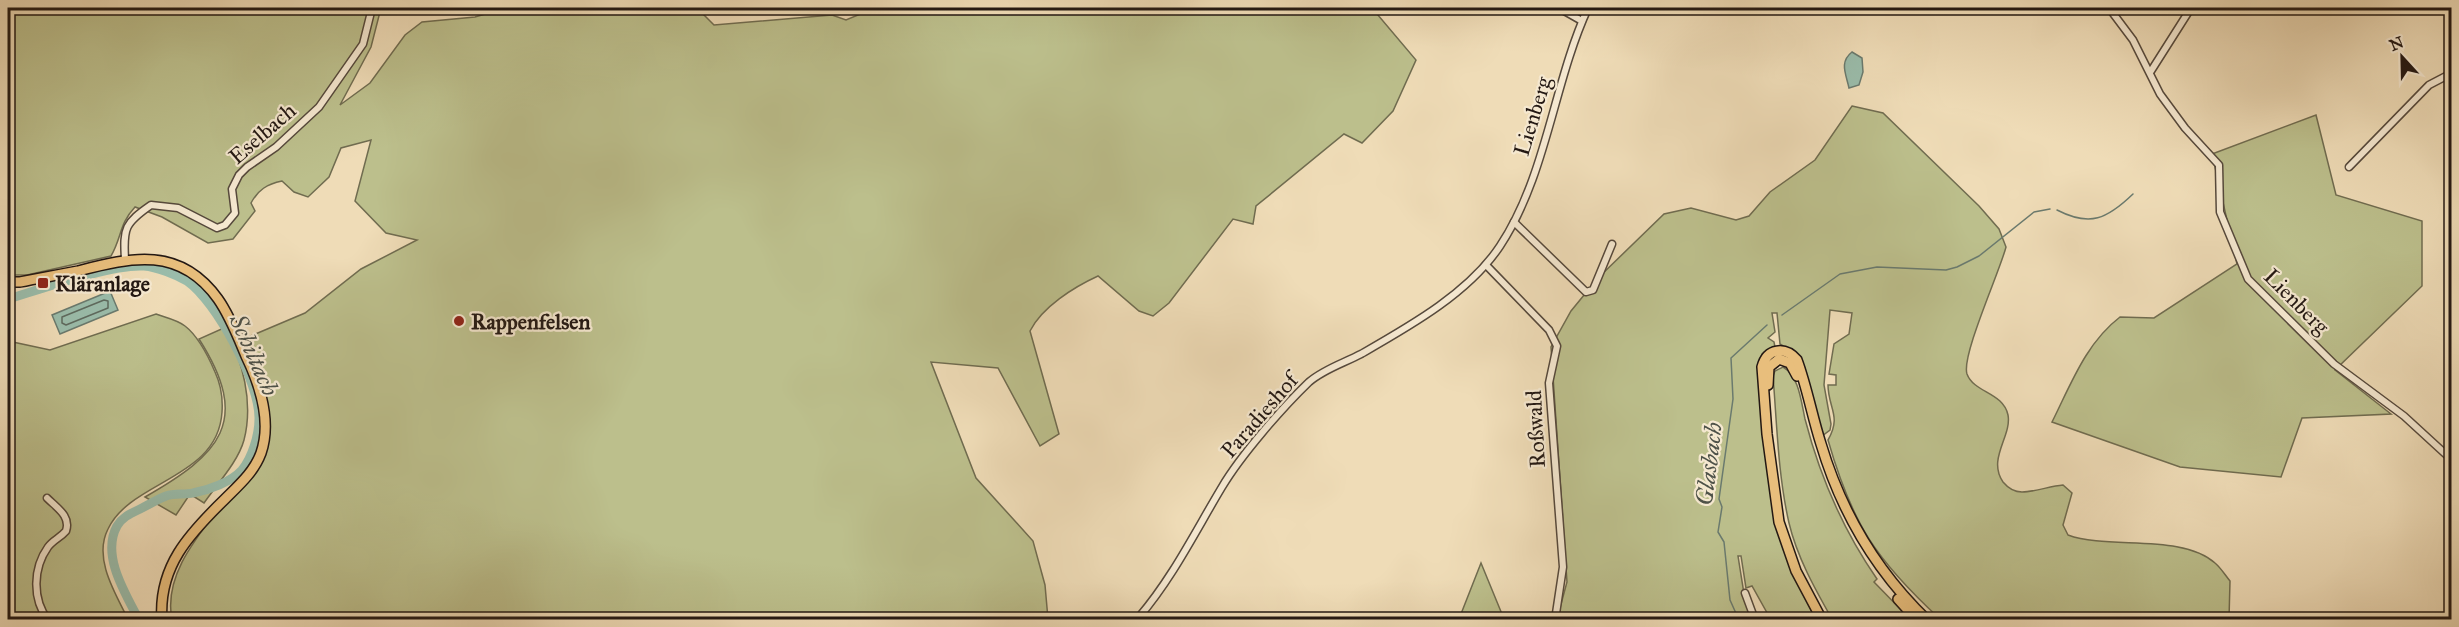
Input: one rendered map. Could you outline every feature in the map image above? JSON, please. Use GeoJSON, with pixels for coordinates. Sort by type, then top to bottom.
{"type":"FeatureCollection","features":[{"type":"Feature","properties":{"kind":"main road"},"geometry":{"type":"LineString","coordinates":[[8,282],[31,280],[125,259],[169,262],[186,270],[208,288],[224,309],[250,365],[259,386],[265,415],[264,439],[255,466],[200,525],[168,571],[162,597],[162,620]]}},
{"type":"Feature","properties":{"kind":"main road"},"geometry":{"type":"LineString","coordinates":[[1822,620],[1785,544],[1777,507],[1762,367],[1768,354],[1777,350],[1789,352],[1797,360],[1823,451],[1854,526],[1891,582],[1927,620]]}},
{"type":"Feature","properties":{"kind":"main road"},"geometry":{"type":"LineString","coordinates":[[1828,620],[1795,556],[1782,503],[1768,380],[1771,364],[1779,358],[1790,363],[1797,375],[1820,457],[1840,511],[1875,570],[1917,620]]}},
{"type":"Feature","properties":{"kind":"street","name":"Eselbach"},"geometry":{"type":"LineString","coordinates":[[125,259],[124,235],[127,226],[132,218],[151,205],[178,208],[217,228],[225,225],[235,213],[231,189],[239,176],[247,167],[276,147],[319,106],[363,44],[372,8]]}},
{"type":"Feature","properties":{"kind":"street"},"geometry":{"type":"LineString","coordinates":[[1559,8],[1582,21]]}},
{"type":"Feature","properties":{"kind":"street","name":"Lienberg"},"geometry":{"type":"LineString","coordinates":[[1486,265],[1515,222],[1529,185],[1572,46],[1588,8]]}},
{"type":"Feature","properties":{"kind":"street","name":"Lienberg"},"geometry":{"type":"LineString","coordinates":[[2109,8],[2133,40],[2151,71],[2160,94],[2185,128],[2219,165],[2220,212],[2248,279],[2334,364],[2419,430],[2451,460]]}},
{"type":"Feature","properties":{"kind":"street"},"geometry":{"type":"LineString","coordinates":[[2151,71],[2191,8]]}},
{"type":"Feature","properties":{"kind":"street"},"geometry":{"type":"LineString","coordinates":[[2349,167],[2429,85],[2451,73]]}},
{"type":"Feature","properties":{"kind":"street"},"geometry":{"type":"LineString","coordinates":[[1515,222],[1586,292],[1593,290],[1598,283],[1612,244]]}},
{"type":"Feature","properties":{"kind":"street","name":"Paradieshof"},"geometry":{"type":"LineString","coordinates":[[1140,618],[1163,589],[1223,486],[1311,381],[1397,332],[1463,286],[1486,265]]}},
{"type":"Feature","properties":{"kind":"street","name":"Roßwald"},"geometry":{"type":"LineString","coordinates":[[1486,265],[1549,330],[1557,346],[1549,383],[1563,567],[1555,620]]}},
{"type":"Feature","properties":{"kind":"street"},"geometry":{"type":"LineString","coordinates":[[47,498],[64,514],[67,524],[66,531],[54,540],[43,555],[36,581],[40,606],[48,620]]}},
{"type":"Feature","properties":{"kind":"street"},"geometry":{"type":"LineString","coordinates":[[1745,593],[1755,620]]}},
{"type":"Feature","properties":{"kind":"green space"},"geometry":{"type":"Polygon","coordinates":[[[8,8],[381,8],[371,47],[340,105],[370,83],[405,35],[422,22],[475,17],[506,8],[697,8],[714,25],[832,15],[846,20],[875,8],[1372,8],[1416,60],[1393,111],[1362,143],[1344,134],[1256,206],[1253,224],[1233,219],[1169,303],[1153,316],[1139,311],[1098,276],[1069,292],[1042,314],[1030,331],[1059,434],[1040,446],[998,368],[931,362],[976,478],[1033,541],[1045,585],[1048,619],[172,620],[171,596],[177,573],[188,551],[248,467],[258,446],[263,406],[259,377],[246,338],[305,313],[361,269],[417,240],[386,233],[355,201],[371,140],[341,148],[329,177],[308,197],[294,192],[282,181],[264,188],[251,203],[255,211],[233,239],[208,243],[162,217],[135,207],[123,225],[111,256],[27,275],[8,275],[8,8]]]}},
{"type":"Feature","properties":{"kind":"green space"},"geometry":{"type":"Polygon","coordinates":[[[1852,106],[1883,113],[1979,206],[1999,229],[2006,247],[1975,332],[1967,364],[1967,374],[1976,385],[1995,397],[2005,407],[2008,415],[2007,431],[1998,465],[2003,482],[2011,489],[2022,492],[2063,485],[2072,493],[2063,525],[2068,535],[2103,541],[2165,545],[2201,554],[2217,565],[2230,581],[2229,619],[1940,619],[1899,578],[1869,539],[1857,518],[1837,469],[1828,440],[1834,425],[1834,418],[1828,385],[1836,385],[1836,375],[1829,374],[1834,344],[1849,334],[1852,313],[1830,310],[1824,385],[1830,430],[1822,436],[1798,355],[1780,344],[1777,313],[1772,313],[1775,332],[1768,338],[1774,342],[1775,347],[1762,354],[1758,366],[1772,498],[1819,619],[1770,618],[1752,586],[1746,588],[1741,556],[1738,556],[1745,600],[1752,619],[1557,619],[1567,582],[1551,347],[1571,311],[1598,278],[1664,214],[1691,208],[1736,220],[1749,216],[1770,192],[1815,160],[1852,106]]]}},
{"type":"Feature","properties":{"kind":"green space"},"geometry":{"type":"Polygon","coordinates":[[[2316,115],[2336,195],[2422,221],[2422,286],[2335,370],[2391,414],[2302,418],[2281,477],[2180,467],[2052,422],[2073,379],[2089,352],[2108,327],[2120,317],[2154,318],[2237,264],[2212,154],[2316,115]]]}},
{"type":"Feature","properties":{"kind":"green space"},"geometry":{"type":"Polygon","coordinates":[[[156,314],[182,324],[199,341],[219,382],[222,412],[217,434],[206,452],[190,466],[135,499],[119,513],[108,529],[104,540],[104,563],[112,587],[128,619],[8,619],[8,341],[50,350],[156,314]]]}},
{"type":"Feature","properties":{"kind":"green space"},"geometry":{"type":"Polygon","coordinates":[[[226,327],[245,382],[248,411],[244,440],[232,465],[204,503],[190,494],[176,515],[145,497],[193,466],[209,450],[220,433],[225,414],[223,393],[215,368],[199,339],[226,327]]]}},
{"type":"Feature","properties":{"kind":"green space"},"geometry":{"type":"Polygon","coordinates":[[[1783,367],[1793,376],[1796,383],[1818,462],[1843,522],[1877,579],[1874,582],[1910,619],[1832,619],[1813,584],[1792,536],[1782,487],[1773,376],[1775,371],[1783,367]]]}},
{"type":"Feature","properties":{"kind":"green space"},"geometry":{"type":"Polygon","coordinates":[[[1481,563],[1504,619],[1459,619],[1481,563]]]}},
{"type":"Feature","properties":{"kind":"water"},"geometry":{"type":"Polygon","coordinates":[[[1852,52],[1862,58],[1863,72],[1859,85],[1849,88],[1845,64],[1852,52]]]}},
{"type":"Feature","properties":{"kind":"water"},"geometry":{"type":"Polygon","coordinates":[[[110,291],[118,310],[60,334],[52,315],[110,291]]]}},
{"type":"Feature","properties":{"kind":"waterway","name":"Glasbach"},"geometry":{"type":"LineString","coordinates":[[2057,210],[2079,218],[2098,218],[2124,203],[2133,194]]}},
{"type":"Feature","properties":{"kind":"waterway","name":"Glasbach"},"geometry":{"type":"LineString","coordinates":[[1782,315],[1840,274],[1877,267],[1946,270],[1957,267],[1979,256],[2034,212],[2050,209]]}},
{"type":"Feature","properties":{"kind":"waterway","name":"Schiltach"},"geometry":{"type":"LineString","coordinates":[[8,299],[114,269],[130,266],[155,268],[187,281],[198,291],[223,324],[244,365],[252,385],[259,419],[254,446],[242,470],[213,488],[163,497],[128,515],[117,526],[113,537],[113,561],[122,586],[139,620]]}},
{"type":"Feature","properties":{"kind":"waterway","name":"Glasbach"},"geometry":{"type":"LineString","coordinates":[[1739,620],[1730,600],[1724,542],[1718,532],[1722,507],[1719,499],[1733,399],[1731,358],[1767,325]]}},
{"type":"Feature","properties":{"kind":"place","name":"Kläranlage"},"geometry":{"type":"Point","coordinates":[43,283]}},
{"type":"Feature","properties":{"kind":"place","name":"Rappenfelsen"},"geometry":{"type":"Point","coordinates":[459,321]}}]}
